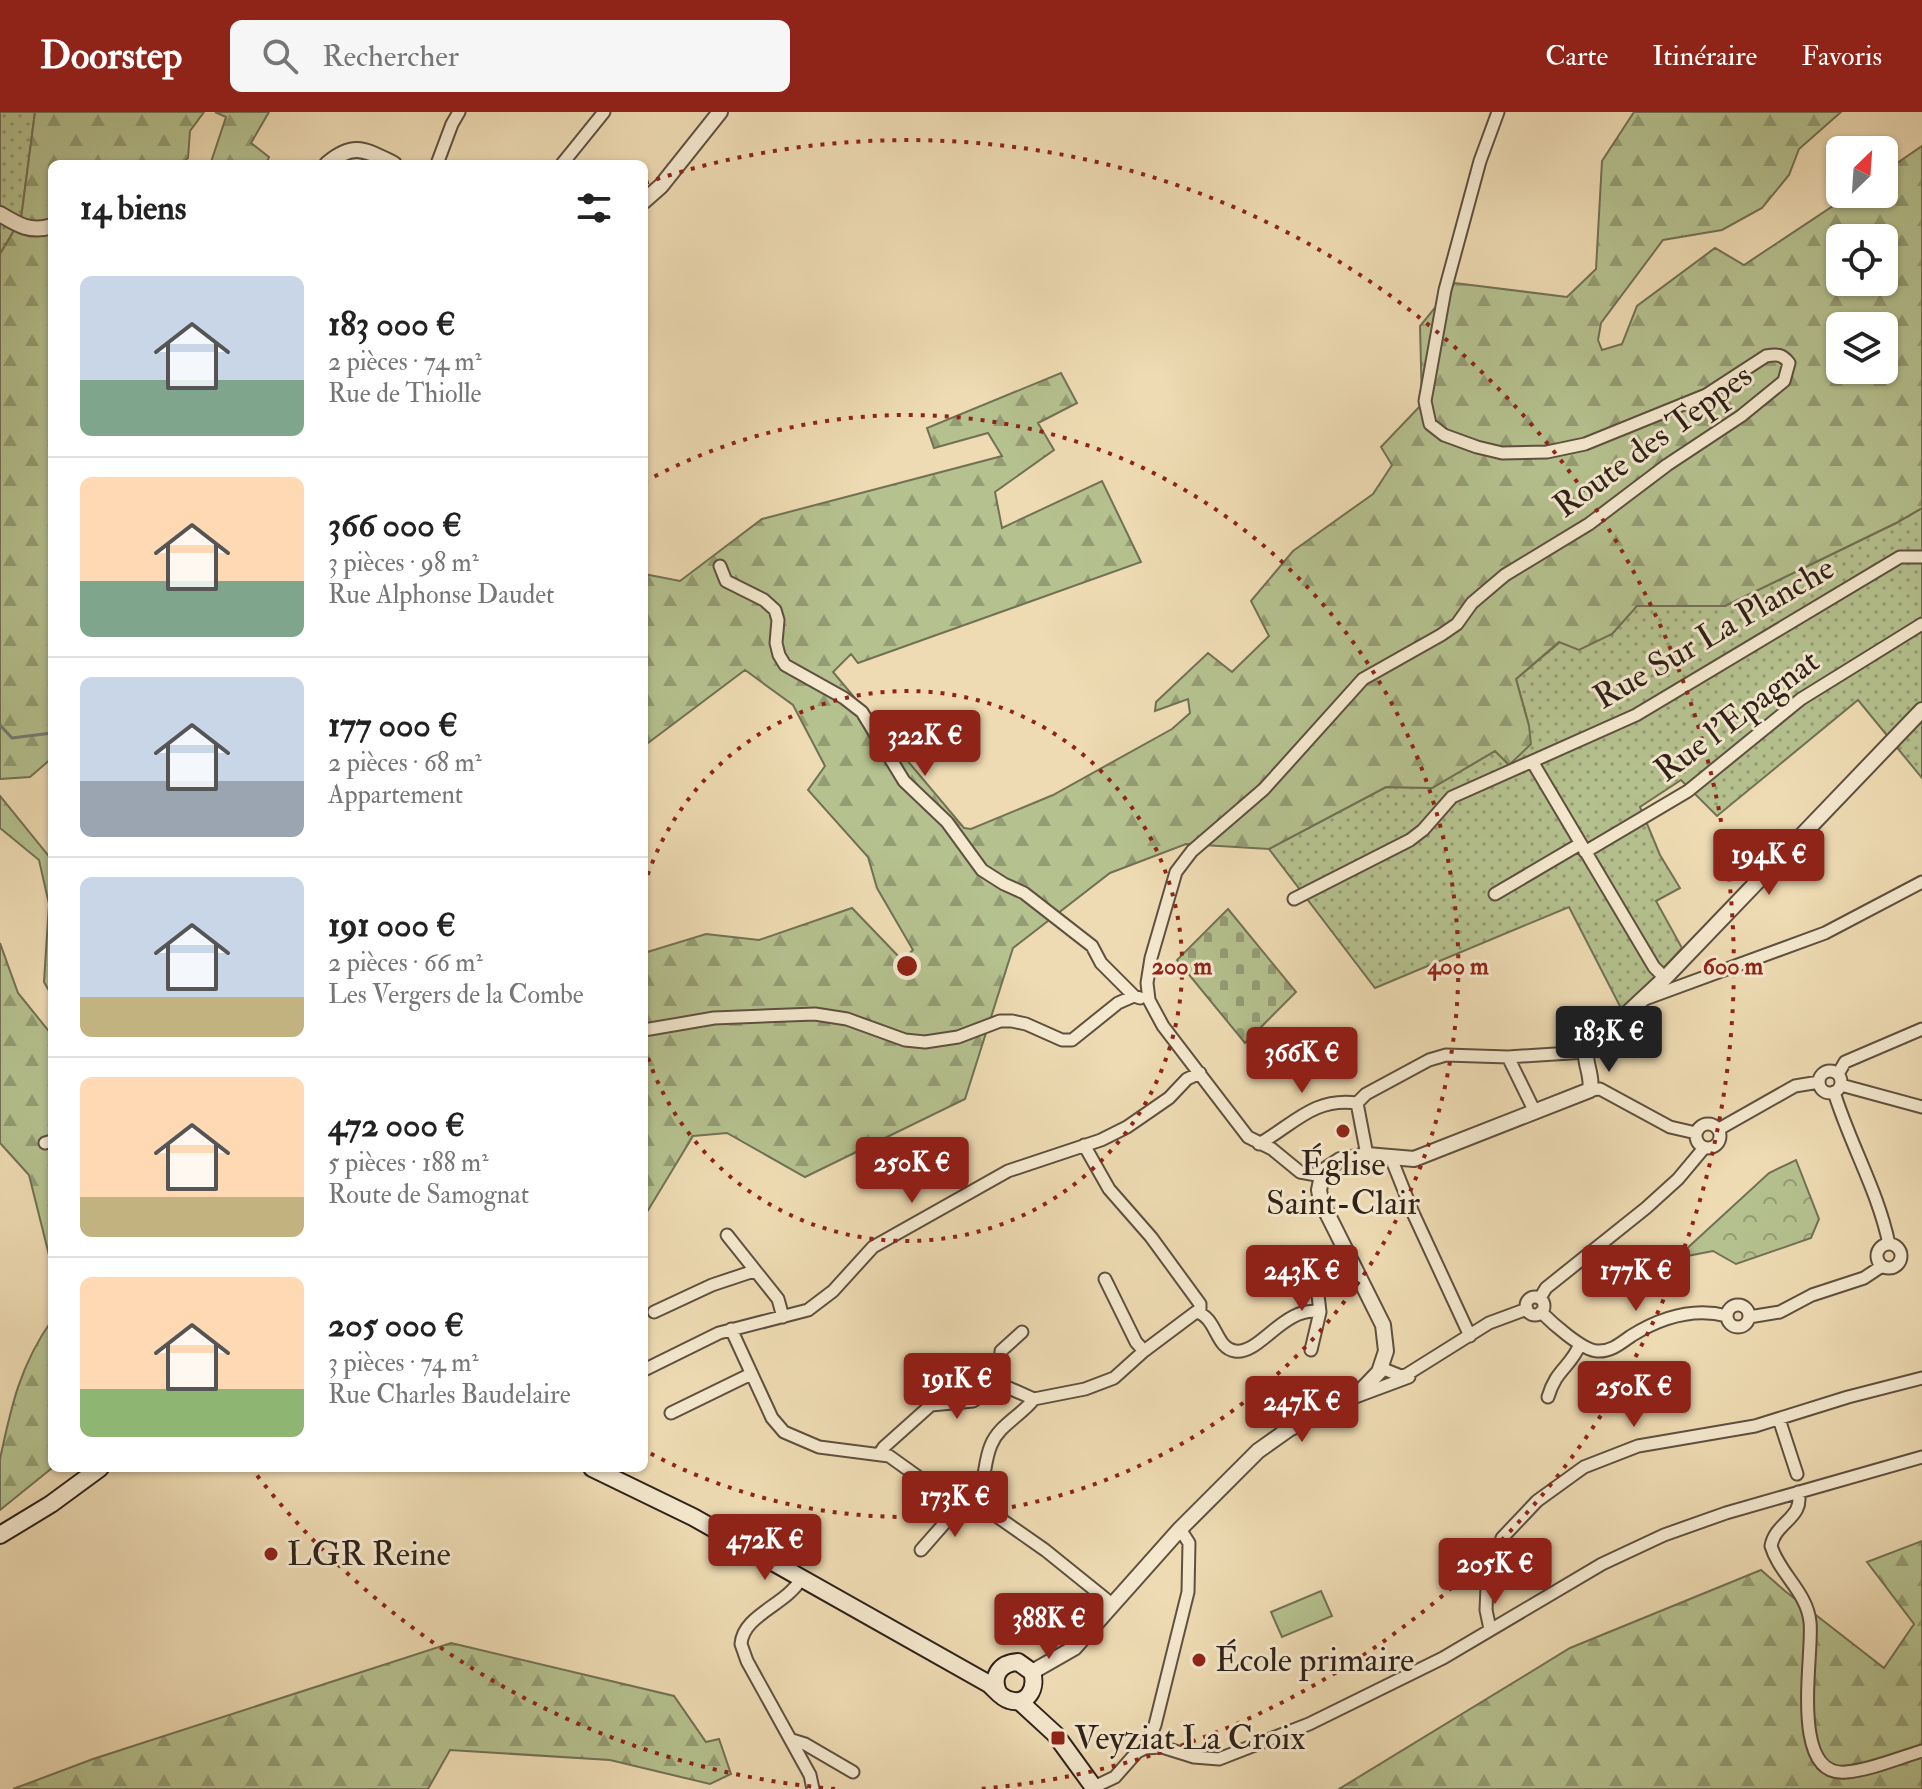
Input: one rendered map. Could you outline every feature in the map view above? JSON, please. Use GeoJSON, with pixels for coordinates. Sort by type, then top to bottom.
{"type":"FeatureCollection","features":[{"type":"Feature","properties":{"kind":"main road"},"geometry":{"type":"LineString","coordinates":[[0,1535],[51,1504],[95,1472]]}},
{"type":"Feature","properties":{"kind":"main road"},"geometry":{"type":"LineString","coordinates":[[602,1472],[658,1498],[989,1684],[1007,1700],[1019,1701],[1028,1696],[1033,1679]]}},
{"type":"Feature","properties":{"kind":"main road"},"geometry":{"type":"LineString","coordinates":[[953,1665],[981,1669],[1001,1668],[1018,1662],[1033,1679],[1035,1697],[1055,1734],[1093,1788]]}},
{"type":"Feature","properties":{"kind":"main road"},"geometry":{"type":"LineString","coordinates":[[998,1692],[995,1679],[1001,1668]]}},
{"type":"Feature","properties":{"kind":"main road"},"geometry":{"type":"LineString","coordinates":[[1019,1701],[1055,1734]]}},
{"type":"Feature","properties":{"kind":"street"},"geometry":{"type":"LineString","coordinates":[[438,160],[459,112]]}},
{"type":"Feature","properties":{"kind":"street"},"geometry":{"type":"LineString","coordinates":[[566,160],[604,112]]}},
{"type":"Feature","properties":{"kind":"street"},"geometry":{"type":"LineString","coordinates":[[648,197],[661,186],[720,112]]}},
{"type":"Feature","properties":{"kind":"street","name":"Route des Teppes"},"geometry":{"type":"LineString","coordinates":[[1149,1000],[1147,983],[1151,958],[1176,872],[1192,851],[1264,789],[1347,694],[1382,666],[1457,624],[1472,603],[1505,575],[1589,524],[1667,465],[1741,416],[1784,381],[1789,371],[1789,363],[1784,356],[1766,356],[1706,395],[1585,444],[1547,452],[1502,453],[1444,435],[1430,424],[1425,401],[1445,290],[1480,161],[1498,112]]}},
{"type":"Feature","properties":{"kind":"street"},"geometry":{"type":"LineString","coordinates":[[333,160],[356,148],[384,160]]}},
{"type":"Feature","properties":{"kind":"street"},"geometry":{"type":"LineString","coordinates":[[0,214],[23,228],[48,227]]}},
{"type":"Feature","properties":{"kind":"street","name":"Rue Sur La Planche"},"geometry":{"type":"LineString","coordinates":[[1294,899],[1410,840],[1452,797],[1636,715],[1900,557],[1922,557]]}},
{"type":"Feature","properties":{"kind":"street"},"geometry":{"type":"LineString","coordinates":[[720,566],[726,581],[764,600],[775,610],[778,620],[776,643],[785,665],[844,698],[862,712],[904,781],[947,822],[982,870],[1024,893],[1092,946],[1101,963],[1134,996],[1149,1000],[1163,1026],[1248,1137],[1272,1149],[1300,1172],[1322,1176]]}},
{"type":"Feature","properties":{"kind":"street","name":"Rue l'Epagnat"},"geometry":{"type":"LineString","coordinates":[[1495,894],[1688,791],[1801,699],[1922,624]]}},
{"type":"Feature","properties":{"kind":"street"},"geometry":{"type":"LineString","coordinates":[[1357,1103],[1366,1094],[1429,1060],[1446,1055],[1461,1053],[1508,1057],[1586,1052],[1665,978],[1922,710]]}},
{"type":"Feature","properties":{"kind":"street"},"geometry":{"type":"LineString","coordinates":[[1533,763],[1654,967],[1665,978]]}},
{"type":"Feature","properties":{"kind":"street"},"geometry":{"type":"LineString","coordinates":[[1644,999],[1825,933],[1922,882]]}},
{"type":"Feature","properties":{"kind":"street"},"geometry":{"type":"LineString","coordinates":[[648,1029],[714,1018],[815,1014],[847,1019],[905,1040],[925,1042],[958,1037],[1000,1021],[1012,1021],[1062,1040],[1072,1040],[1118,1003],[1134,996]]}},
{"type":"Feature","properties":{"kind":"street"},"geometry":{"type":"LineString","coordinates":[[1838,1084],[1845,1062],[1922,1029]]}},
{"type":"Feature","properties":{"kind":"street"},"geometry":{"type":"LineString","coordinates":[[1586,1052],[1585,1063],[1592,1083],[1590,1090]]}},
{"type":"Feature","properties":{"kind":"street"},"geometry":{"type":"LineString","coordinates":[[1508,1057],[1535,1112]]}},
{"type":"Feature","properties":{"kind":"street"},"geometry":{"type":"LineString","coordinates":[[1819,1082],[1828,1071],[1838,1084],[1860,1165],[1882,1211],[1889,1244]]}},
{"type":"Feature","properties":{"kind":"street"},"geometry":{"type":"LineString","coordinates":[[648,1368],[731,1329],[808,1310],[825,1299],[873,1247],[1008,1171],[1084,1145],[1137,1122],[1169,1098],[1187,1079],[1200,1073]]}},
{"type":"Feature","properties":{"kind":"street"},"geometry":{"type":"LineString","coordinates":[[1819,1082],[1824,1091],[1838,1084],[1922,1107]]}},
{"type":"Feature","properties":{"kind":"street"},"geometry":{"type":"LineString","coordinates":[[1719,1129],[1795,1086],[1819,1082]]}},
{"type":"Feature","properties":{"kind":"street"},"geometry":{"type":"LineString","coordinates":[[1033,1679],[1074,1648],[1239,1468],[1275,1438],[1365,1389],[1381,1368],[1386,1345],[1383,1325],[1321,1201],[1325,1170],[1340,1160],[1367,1155],[1414,1159],[1590,1090],[1600,1089],[1670,1127],[1696,1133]]}},
{"type":"Feature","properties":{"kind":"street"},"geometry":{"type":"LineString","coordinates":[[1259,1144],[1322,1104],[1342,1101],[1357,1103]]}},
{"type":"Feature","properties":{"kind":"street"},"geometry":{"type":"LineString","coordinates":[[1357,1103],[1367,1155]]}},
{"type":"Feature","properties":{"kind":"street"},"geometry":{"type":"LineString","coordinates":[[1708,1124],[1719,1129],[1721,1137],[1712,1148],[1704,1148],[1696,1140],[1700,1126],[1708,1124]]}},
{"type":"Feature","properties":{"kind":"street"},"geometry":{"type":"LineString","coordinates":[[1084,1145],[1109,1189],[1151,1237],[1200,1304],[1200,1313]]}},
{"type":"Feature","properties":{"kind":"street"},"geometry":{"type":"LineString","coordinates":[[1540,1298],[1546,1288],[1678,1179],[1704,1148]]}},
{"type":"Feature","properties":{"kind":"street"},"geometry":{"type":"LineString","coordinates":[[1391,1158],[1470,1336]]}},
{"type":"Feature","properties":{"kind":"street"},"geometry":{"type":"LineString","coordinates":[[727,1235],[778,1299],[783,1317]]}},
{"type":"Feature","properties":{"kind":"street"},"geometry":{"type":"LineString","coordinates":[[1541,1312],[1580,1344],[1597,1352],[1615,1348],[1649,1326],[1676,1315],[1715,1312],[1727,1316],[1731,1308],[1740,1305],[1748,1311],[1749,1317],[1780,1312],[1812,1295],[1864,1278],[1882,1266],[1895,1266],[1901,1257],[1897,1248],[1889,1244]]}},
{"type":"Feature","properties":{"kind":"street"},"geometry":{"type":"LineString","coordinates":[[1882,1266],[1878,1262],[1878,1251],[1889,1244]]}},
{"type":"Feature","properties":{"kind":"street"},"geometry":{"type":"LineString","coordinates":[[654,1312],[712,1285],[754,1271]]}},
{"type":"Feature","properties":{"kind":"street"},"geometry":{"type":"LineString","coordinates":[[1311,1350],[1320,1312],[1316,1278]]}},
{"type":"Feature","properties":{"kind":"street"},"geometry":{"type":"LineString","coordinates":[[1105,1279],[1136,1342],[1144,1351]]}},
{"type":"Feature","properties":{"kind":"street"},"geometry":{"type":"LineString","coordinates":[[1527,1309],[1527,1301],[1540,1298]]}},
{"type":"Feature","properties":{"kind":"street"},"geometry":{"type":"LineString","coordinates":[[1527,1309],[1535,1315],[1541,1312],[1544,1306],[1540,1298]]}},
{"type":"Feature","properties":{"kind":"street"},"geometry":{"type":"LineString","coordinates":[[1351,1398],[1399,1383],[1497,1319],[1527,1309]]}},
{"type":"Feature","properties":{"kind":"street"},"geometry":{"type":"LineString","coordinates":[[1200,1313],[1210,1321],[1224,1346],[1232,1351],[1245,1351],[1286,1320],[1308,1311],[1320,1312]]}},
{"type":"Feature","properties":{"kind":"street"},"geometry":{"type":"LineString","coordinates":[[1000,1384],[1034,1399],[1085,1389],[1114,1378],[1187,1317],[1200,1313]]}},
{"type":"Feature","properties":{"kind":"street"},"geometry":{"type":"LineString","coordinates":[[731,1329],[772,1418],[784,1432],[835,1450],[880,1453],[897,1460],[936,1492],[949,1499],[970,1501],[1045,1550],[1112,1604]]}},
{"type":"Feature","properties":{"kind":"street"},"geometry":{"type":"LineString","coordinates":[[1000,1384],[1001,1351],[1022,1332]]}},
{"type":"Feature","properties":{"kind":"street"},"geometry":{"type":"LineString","coordinates":[[1548,1397],[1555,1377],[1577,1353],[1580,1344]]}},
{"type":"Feature","properties":{"kind":"street"},"geometry":{"type":"LineString","coordinates":[[1381,1368],[1401,1376],[1419,1369]]}},
{"type":"Feature","properties":{"kind":"street"},"geometry":{"type":"LineString","coordinates":[[671,1413],[751,1374]]}},
{"type":"Feature","properties":{"kind":"street"},"geometry":{"type":"LineString","coordinates":[[1490,1629],[1486,1610],[1487,1587],[1502,1538],[1537,1501],[1584,1467],[1638,1446],[1779,1419],[1922,1378]]}},
{"type":"Feature","properties":{"kind":"street"},"geometry":{"type":"LineString","coordinates":[[880,1453],[931,1405],[973,1401],[1000,1384]]}},
{"type":"Feature","properties":{"kind":"street"},"geometry":{"type":"LineString","coordinates":[[921,1550],[981,1492],[992,1443],[999,1431],[1026,1410],[1034,1399]]}},
{"type":"Feature","properties":{"kind":"street"},"geometry":{"type":"LineString","coordinates":[[1779,1419],[1797,1474]]}},
{"type":"Feature","properties":{"kind":"street"},"geometry":{"type":"LineString","coordinates":[[1093,1788],[1115,1777],[1137,1752],[1145,1748],[1162,1747],[1207,1759],[1231,1755],[1284,1735],[1443,1658],[1589,1571],[1634,1548],[1703,1521],[1922,1457]]}},
{"type":"Feature","properties":{"kind":"street"},"geometry":{"type":"LineString","coordinates":[[1798,1492],[1799,1508],[1776,1532],[1771,1546],[1800,1593],[1810,1622],[1807,1713],[1814,1751],[1827,1768],[1846,1772],[1922,1751]]}},
{"type":"Feature","properties":{"kind":"street"},"geometry":{"type":"LineString","coordinates":[[1145,1748],[1155,1725],[1188,1592],[1190,1547],[1180,1529]]}},
{"type":"Feature","properties":{"kind":"street"},"geometry":{"type":"LineString","coordinates":[[801,1579],[788,1596],[748,1625],[741,1644],[747,1661],[810,1775],[813,1789]]}},
{"type":"Feature","properties":{"kind":"street"},"geometry":{"type":"LineString","coordinates":[[792,1740],[805,1744],[853,1772]]}},
{"type":"Feature","properties":{"kind":"green space"},"geometry":{"type":"Polygon","coordinates":[[[0,112],[35,112],[21,219],[0,254],[0,112]]]}},
{"type":"Feature","properties":{"kind":"green space"},"geometry":{"type":"Polygon","coordinates":[[[35,112],[204,112],[190,131],[186,160],[48,160],[48,761],[30,777],[0,779],[0,254],[21,219],[35,112]]]}},
{"type":"Feature","properties":{"kind":"green space"},"geometry":{"type":"Polygon","coordinates":[[[215,112],[269,112],[251,143],[269,157],[268,160],[212,160],[226,117],[215,112]]]}},
{"type":"Feature","properties":{"kind":"green space"},"geometry":{"type":"Polygon","coordinates":[[[1634,112],[1841,112],[1799,149],[1789,175],[1762,208],[1722,230],[1663,240],[1601,323],[1598,340],[1602,350],[1622,344],[1637,306],[1715,248],[1744,265],[1830,208],[1898,208],[1898,162],[1922,146],[1922,508],[1725,606],[1637,606],[1612,634],[1579,650],[1559,642],[1516,679],[1531,744],[1509,765],[1495,751],[1432,788],[1386,787],[1269,849],[1186,844],[1110,873],[1013,948],[965,1099],[805,1177],[727,1133],[693,1136],[648,1210],[648,952],[706,934],[759,940],[852,908],[902,960],[913,950],[877,888],[868,857],[808,790],[825,766],[793,705],[745,670],[648,743],[648,575],[680,581],[762,519],[1002,456],[988,433],[934,448],[927,428],[1061,373],[1077,403],[1038,423],[1054,450],[995,492],[1002,528],[1102,481],[1141,562],[858,663],[851,654],[833,672],[964,828],[971,829],[1053,795],[1172,729],[1190,713],[1188,699],[1155,711],[1156,702],[1208,653],[1232,672],[1269,636],[1251,601],[1293,551],[1373,494],[1392,465],[1381,447],[1422,404],[1420,326],[1455,283],[1567,297],[1596,269],[1602,161],[1634,112]]]}},
{"type":"Feature","properties":{"kind":"green space"},"geometry":{"type":"Polygon","coordinates":[[[1922,508],[1922,778],[1858,700],[1717,816],[1681,780],[1640,807],[1660,855],[1680,888],[1656,901],[1682,948],[1623,1012],[1569,907],[1375,988],[1269,849],[1386,787],[1432,788],[1495,751],[1509,764],[1529,726],[1516,679],[1560,642],[1612,634],[1636,606],[1725,606],[1922,508]]]}},
{"type":"Feature","properties":{"kind":"green space"},"geometry":{"type":"Polygon","coordinates":[[[0,796],[48,855],[48,900],[39,860],[0,828],[0,796]]]}},
{"type":"Feature","properties":{"kind":"green space"},"geometry":{"type":"Polygon","coordinates":[[[1228,909],[1296,992],[1245,1043],[1177,960],[1228,909]]]}},
{"type":"Feature","properties":{"kind":"green space"},"geometry":{"type":"Polygon","coordinates":[[[48,920],[48,989],[44,982],[48,920]]]}},
{"type":"Feature","properties":{"kind":"green space"},"geometry":{"type":"Polygon","coordinates":[[[0,943],[18,993],[48,1030],[48,1251],[29,1175],[0,1143],[0,943]]]}},
{"type":"Feature","properties":{"kind":"green space"},"geometry":{"type":"Polygon","coordinates":[[[1796,1160],[1819,1219],[1811,1238],[1736,1264],[1713,1251],[1682,1257],[1682,1253],[1769,1173],[1796,1160]]]}},
{"type":"Feature","properties":{"kind":"green space"},"geometry":{"type":"Polygon","coordinates":[[[48,1326],[48,1471],[0,1510],[0,1459],[13,1404],[24,1370],[48,1326]]]}},
{"type":"Feature","properties":{"kind":"green space"},"geometry":{"type":"Polygon","coordinates":[[[1922,1541],[1922,1789],[1339,1789],[1570,1648],[1761,1570],[1884,1668],[1914,1624],[1867,1562],[1922,1541]]]}},
{"type":"Feature","properties":{"kind":"green space"},"geometry":{"type":"Polygon","coordinates":[[[1321,1591],[1332,1616],[1282,1637],[1271,1612],[1321,1591]]]}},
{"type":"Feature","properties":{"kind":"green space"},"geometry":{"type":"Polygon","coordinates":[[[451,1643],[674,1696],[706,1742],[719,1739],[731,1774],[710,1784],[610,1760],[450,1750],[428,1789],[13,1789],[93,1759],[451,1643]]]}},
{"type":"Feature","properties":{"kind":"waterway"},"geometry":{"type":"LineString","coordinates":[[0,725],[12,738],[48,734]]}},
{"type":"Feature","properties":{"kind":"place","name":"Église Saint-Clair"},"geometry":{"type":"Point","coordinates":[1343,1131]}},
{"type":"Feature","properties":{"kind":"place","name":"LGR Reine"},"geometry":{"type":"Point","coordinates":[271,1554]}},
{"type":"Feature","properties":{"kind":"place","name":"École primaire"},"geometry":{"type":"Point","coordinates":[1199,1660]}},
{"type":"Feature","properties":{"kind":"place","name":"Veyziat La Croix"},"geometry":{"type":"Point","coordinates":[1058,1738]}}]}
